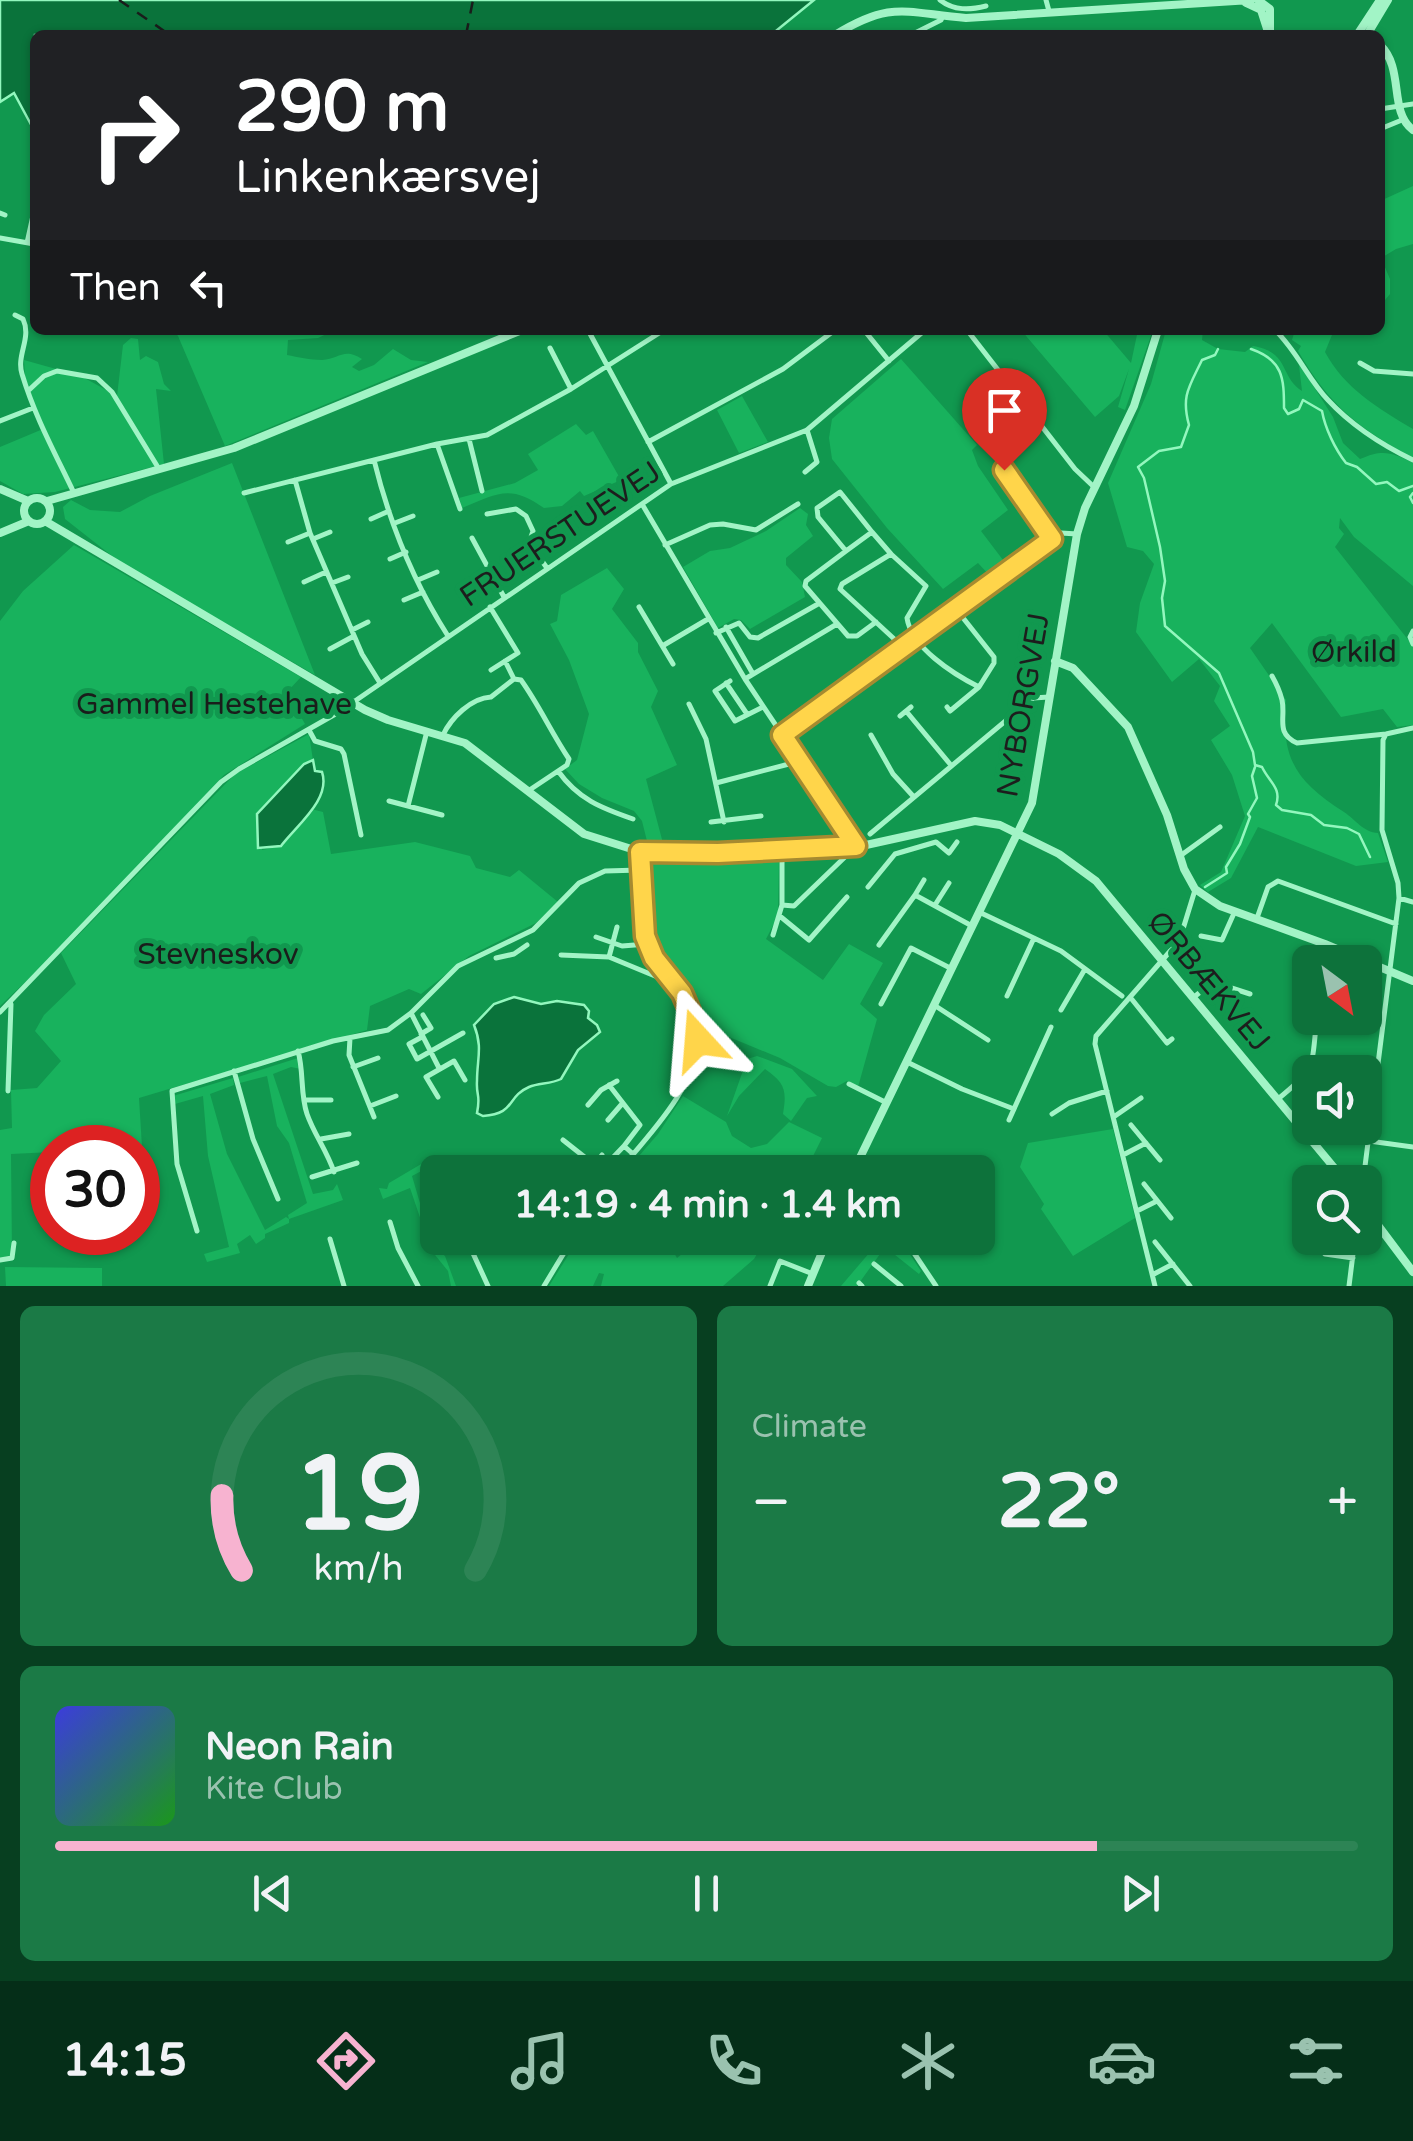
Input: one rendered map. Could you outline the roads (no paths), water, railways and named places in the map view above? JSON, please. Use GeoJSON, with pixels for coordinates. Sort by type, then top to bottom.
{"type":"FeatureCollection","features":[{"type":"Feature","properties":{"kind":"street"},"geometry":{"type":"LineString","coordinates":[[940,0],[948,6],[972,10],[985,3],[988,17]]}},
{"type":"Feature","properties":{"kind":"street"},"geometry":{"type":"LineString","coordinates":[[1046,0],[1049,12]]}},
{"type":"Feature","properties":{"kind":"street"},"geometry":{"type":"LineString","coordinates":[[842,30],[869,10],[892,3],[912,4],[944,15],[988,17],[1109,4],[1277,0]]}},
{"type":"Feature","properties":{"kind":"street"},"geometry":{"type":"LineString","coordinates":[[1367,30],[1385,1]]}},
{"type":"Feature","properties":{"kind":"street"},"geometry":{"type":"LineString","coordinates":[[1253,2],[1267,30]]}},
{"type":"Feature","properties":{"kind":"street"},"geometry":{"type":"LineString","coordinates":[[921,30],[944,15]]}},
{"type":"Feature","properties":{"kind":"street"},"geometry":{"type":"LineString","coordinates":[[1385,53],[1394,66],[1402,120],[1413,130]]}},
{"type":"Feature","properties":{"kind":"street"},"geometry":{"type":"LineString","coordinates":[[1385,108],[1413,104]]}},
{"type":"Feature","properties":{"kind":"street"},"geometry":{"type":"LineString","coordinates":[[1385,127],[1402,120]]}},
{"type":"Feature","properties":{"kind":"street"},"geometry":{"type":"LineString","coordinates":[[0,238],[30,244]]}},
{"type":"Feature","properties":{"kind":"street"},"geometry":{"type":"LineString","coordinates":[[15,315],[24,319],[27,328],[20,366],[33,408],[74,493]]}},
{"type":"Feature","properties":{"kind":"street"},"geometry":{"type":"LineString","coordinates":[[0,490],[37,524],[74,493],[234,448],[510,335]]}},
{"type":"Feature","properties":{"kind":"street"},"geometry":{"type":"LineString","coordinates":[[591,335],[671,484]]}},
{"type":"Feature","properties":{"kind":"street"},"geometry":{"type":"LineString","coordinates":[[244,493],[498,430],[656,335]]}},
{"type":"Feature","properties":{"kind":"street"},"geometry":{"type":"LineString","coordinates":[[648,442],[783,370],[828,335]]}},
{"type":"Feature","properties":{"kind":"street"},"geometry":{"type":"LineString","coordinates":[[868,335],[889,360]]}},
{"type":"Feature","properties":{"kind":"street","name":"FRUERSTUEVEJ"},"geometry":{"type":"LineString","coordinates":[[0,1012],[221,782],[239,768],[352,702],[671,484],[807,430],[920,335]]}},
{"type":"Feature","properties":{"kind":"street"},"geometry":{"type":"LineString","coordinates":[[971,335],[1094,487]]}},
{"type":"Feature","properties":{"kind":"street","name":"NYBORGVEJ"},"geometry":{"type":"LineString","coordinates":[[862,1155],[1034,794],[1077,534],[1094,487],[1134,406],[1156,335]]}},
{"type":"Feature","properties":{"kind":"street"},"geometry":{"type":"LineString","coordinates":[[1280,335],[1298,354],[1327,400],[1370,437],[1413,460]]}},
{"type":"Feature","properties":{"kind":"street"},"geometry":{"type":"LineString","coordinates":[[550,348],[571,389]]}},
{"type":"Feature","properties":{"kind":"street"},"geometry":{"type":"LineString","coordinates":[[1360,363],[1374,371],[1413,374]]}},
{"type":"Feature","properties":{"kind":"street"},"geometry":{"type":"LineString","coordinates":[[29,390],[44,376],[57,371],[97,378],[112,392],[160,471]]}},
{"type":"Feature","properties":{"kind":"street"},"geometry":{"type":"LineString","coordinates":[[0,420],[33,408]]}},
{"type":"Feature","properties":{"kind":"street"},"geometry":{"type":"LineString","coordinates":[[805,472],[816,462],[807,430]]}},
{"type":"Feature","properties":{"kind":"street"},"geometry":{"type":"LineString","coordinates":[[469,440],[482,492]]}},
{"type":"Feature","properties":{"kind":"street"},"geometry":{"type":"LineString","coordinates":[[437,444],[460,509]]}},
{"type":"Feature","properties":{"kind":"street"},"geometry":{"type":"LineString","coordinates":[[374,460],[406,552],[448,636]]}},
{"type":"Feature","properties":{"kind":"street"},"geometry":{"type":"LineString","coordinates":[[1004,470],[1052,539]]}},
{"type":"Feature","properties":{"kind":"street"},"geometry":{"type":"LineString","coordinates":[[295,480],[326,572],[352,633],[380,682]]}},
{"type":"Feature","properties":{"kind":"street"},"geometry":{"type":"LineString","coordinates":[[846,551],[818,516],[817,508],[840,492],[891,554],[926,586],[906,618],[923,648],[979,687]]}},
{"type":"Feature","properties":{"kind":"street"},"geometry":{"type":"LineString","coordinates":[[0,531],[27,511],[36,497],[48,511]]}},
{"type":"Feature","properties":{"kind":"street"},"geometry":{"type":"LineString","coordinates":[[642,504],[716,633],[856,846]]}},
{"type":"Feature","properties":{"kind":"street"},"geometry":{"type":"LineString","coordinates":[[666,545],[710,525],[756,530],[798,504]]}},
{"type":"Feature","properties":{"kind":"street"},"geometry":{"type":"LineString","coordinates":[[488,514],[512,508],[526,516],[533,531],[529,543],[547,568]]}},
{"type":"Feature","properties":{"kind":"street","name":"ØRBÆKVEJ"},"geometry":{"type":"LineString","coordinates":[[48,511],[76,540],[375,716],[443,735],[478,751],[584,834],[640,852],[782,851],[856,846],[976,821],[992,823],[1080,866],[1096,880],[1332,1165]]}},
{"type":"Feature","properties":{"kind":"street"},"geometry":{"type":"LineString","coordinates":[[371,519],[389,511]]}},
{"type":"Feature","properties":{"kind":"street"},"geometry":{"type":"LineString","coordinates":[[395,523],[413,516]]}},
{"type":"Feature","properties":{"kind":"street"},"geometry":{"type":"LineString","coordinates":[[288,542],[330,532]]}},
{"type":"Feature","properties":{"kind":"street"},"geometry":{"type":"LineString","coordinates":[[872,532],[806,581],[807,592],[852,637],[876,622]]}},
{"type":"Feature","properties":{"kind":"street"},"geometry":{"type":"LineString","coordinates":[[782,735],[1052,539],[1061,533],[1077,534]]}},
{"type":"Feature","properties":{"kind":"street"},"geometry":{"type":"LineString","coordinates":[[472,538],[504,597]]}},
{"type":"Feature","properties":{"kind":"street"},"geometry":{"type":"LineString","coordinates":[[390,559],[406,552]]}},
{"type":"Feature","properties":{"kind":"street"},"geometry":{"type":"LineString","coordinates":[[891,554],[840,588],[904,648]]}},
{"type":"Feature","properties":{"kind":"street"},"geometry":{"type":"LineString","coordinates":[[304,582],[326,572]]}},
{"type":"Feature","properties":{"kind":"street"},"geometry":{"type":"LineString","coordinates":[[418,580],[436,572]]}},
{"type":"Feature","properties":{"kind":"street"},"geometry":{"type":"LineString","coordinates":[[332,583],[348,576]]}},
{"type":"Feature","properties":{"kind":"street"},"geometry":{"type":"LineString","coordinates":[[404,600],[423,592]]}},
{"type":"Feature","properties":{"kind":"street"},"geometry":{"type":"LineString","coordinates":[[716,633],[739,622],[750,636],[758,638],[818,604]]}},
{"type":"Feature","properties":{"kind":"street"},"geometry":{"type":"LineString","coordinates":[[490,607],[518,652],[492,670]]}},
{"type":"Feature","properties":{"kind":"street"},"geometry":{"type":"LineString","coordinates":[[639,607],[673,664]]}},
{"type":"Feature","properties":{"kind":"street"},"geometry":{"type":"LineString","coordinates":[[947,707],[950,710],[979,687],[994,663],[994,657],[956,609]]}},
{"type":"Feature","properties":{"kind":"street"},"geometry":{"type":"LineString","coordinates":[[664,646],[708,619]]}},
{"type":"Feature","properties":{"kind":"street"},"geometry":{"type":"LineString","coordinates":[[330,648],[368,622]]}},
{"type":"Feature","properties":{"kind":"street"},"geometry":{"type":"LineString","coordinates":[[745,679],[837,624]]}},
{"type":"Feature","properties":{"kind":"street"},"geometry":{"type":"LineString","coordinates":[[726,627],[753,674]]}},
{"type":"Feature","properties":{"kind":"street"},"geometry":{"type":"LineString","coordinates":[[1413,630],[1413,644]]}},
{"type":"Feature","properties":{"kind":"street"},"geometry":{"type":"LineString","coordinates":[[1055,661],[1070,666],[1128,728],[1168,814],[1195,889],[1220,906],[1413,981]]}},
{"type":"Feature","properties":{"kind":"street"},"geometry":{"type":"LineString","coordinates":[[506,662],[514,679]]}},
{"type":"Feature","properties":{"kind":"street"},"geometry":{"type":"LineString","coordinates":[[1272,676],[1283,702],[1282,726],[1290,740],[1317,744],[1413,728]]}},
{"type":"Feature","properties":{"kind":"street"},"geometry":{"type":"LineString","coordinates":[[443,735],[450,720],[514,679],[521,680],[569,759],[567,765],[528,791]]}},
{"type":"Feature","properties":{"kind":"street"},"geometry":{"type":"LineString","coordinates":[[748,714],[728,682],[715,691],[735,720],[748,714],[763,706]]}},
{"type":"Feature","properties":{"kind":"street"},"geometry":{"type":"LineString","coordinates":[[870,834],[881,829],[913,796],[1032,698],[1050,697]]}},
{"type":"Feature","properties":{"kind":"street"},"geometry":{"type":"LineString","coordinates":[[689,704],[706,739],[724,822]]}},
{"type":"Feature","properties":{"kind":"street"},"geometry":{"type":"LineString","coordinates":[[906,712],[950,764]]}},
{"type":"Feature","properties":{"kind":"street"},"geometry":{"type":"LineString","coordinates":[[309,730],[315,740],[341,748],[362,834]]}},
{"type":"Feature","properties":{"kind":"street"},"geometry":{"type":"LineString","coordinates":[[408,806],[427,732]]}},
{"type":"Feature","properties":{"kind":"street"},"geometry":{"type":"LineString","coordinates":[[1380,1055],[1399,898],[1380,812],[1386,734]]}},
{"type":"Feature","properties":{"kind":"street"},"geometry":{"type":"LineString","coordinates":[[870,735],[913,796]]}},
{"type":"Feature","properties":{"kind":"street"},"geometry":{"type":"LineString","coordinates":[[716,783],[789,764],[798,758]]}},
{"type":"Feature","properties":{"kind":"street"},"geometry":{"type":"LineString","coordinates":[[558,770],[574,790],[593,804],[633,820]]}},
{"type":"Feature","properties":{"kind":"street"},"geometry":{"type":"LineString","coordinates":[[389,801],[442,814]]}},
{"type":"Feature","properties":{"kind":"street"},"geometry":{"type":"LineString","coordinates":[[710,822],[761,816]]}},
{"type":"Feature","properties":{"kind":"street"},"geometry":{"type":"LineString","coordinates":[[1180,856],[1220,827]]}},
{"type":"Feature","properties":{"kind":"street"},"geometry":{"type":"LineString","coordinates":[[914,835],[917,847]]}},
{"type":"Feature","properties":{"kind":"street"},"geometry":{"type":"LineString","coordinates":[[868,886],[896,854],[936,842],[950,853],[957,842]]}},
{"type":"Feature","properties":{"kind":"street"},"geometry":{"type":"LineString","coordinates":[[773,935],[781,917],[782,851]]}},
{"type":"Feature","properties":{"kind":"street"},"geometry":{"type":"LineString","coordinates":[[624,1146],[633,1154],[682,1088],[698,1040],[682,993],[647,944],[640,852]]}},
{"type":"Feature","properties":{"kind":"street"},"geometry":{"type":"LineString","coordinates":[[782,906],[794,906],[846,856]]}},
{"type":"Feature","properties":{"kind":"street"},"geometry":{"type":"LineString","coordinates":[[197,1231],[177,1164],[177,1130],[170,1095],[177,1088],[298,1051],[388,1030],[412,1013],[430,990],[458,966],[533,930],[579,883],[605,871],[640,870]]}},
{"type":"Feature","properties":{"kind":"street"},"geometry":{"type":"LineString","coordinates":[[879,944],[924,880]]}},
{"type":"Feature","properties":{"kind":"street"},"geometry":{"type":"LineString","coordinates":[[1257,918],[1268,887],[1278,881],[1396,924]]}},
{"type":"Feature","properties":{"kind":"street"},"geometry":{"type":"LineString","coordinates":[[935,905],[949,883]]}},
{"type":"Feature","properties":{"kind":"street"},"geometry":{"type":"LineString","coordinates":[[1155,1286],[1095,1044],[1096,1036],[1126,997],[1162,960],[1180,934],[1195,889]]}},
{"type":"Feature","properties":{"kind":"street"},"geometry":{"type":"LineString","coordinates":[[915,895],[972,926]]}},
{"type":"Feature","properties":{"kind":"street"},"geometry":{"type":"LineString","coordinates":[[781,917],[808,940],[847,897]]}},
{"type":"Feature","properties":{"kind":"street"},"geometry":{"type":"LineString","coordinates":[[1399,898],[1413,902]]}},
{"type":"Feature","properties":{"kind":"street"},"geometry":{"type":"LineString","coordinates":[[1201,936],[1222,940],[1235,911]]}},
{"type":"Feature","properties":{"kind":"street"},"geometry":{"type":"LineString","coordinates":[[979,912],[1061,951],[1126,997],[1167,1044],[1172,1040]]}},
{"type":"Feature","properties":{"kind":"street"},"geometry":{"type":"LineString","coordinates":[[609,957],[617,927]]}},
{"type":"Feature","properties":{"kind":"street"},"geometry":{"type":"LineString","coordinates":[[596,937],[612,944],[647,944]]}},
{"type":"Feature","properties":{"kind":"street"},"geometry":{"type":"LineString","coordinates":[[1007,996],[1034,938]]}},
{"type":"Feature","properties":{"kind":"street"},"geometry":{"type":"LineString","coordinates":[[509,943],[514,954]]}},
{"type":"Feature","properties":{"kind":"street"},"geometry":{"type":"LineString","coordinates":[[496,958],[514,954],[527,945]]}},
{"type":"Feature","properties":{"kind":"street"},"geometry":{"type":"LineString","coordinates":[[881,1004],[911,948],[952,969]]}},
{"type":"Feature","properties":{"kind":"street"},"geometry":{"type":"LineString","coordinates":[[561,955],[609,957],[655,976]]}},
{"type":"Feature","properties":{"kind":"street"},"geometry":{"type":"LineString","coordinates":[[1061,1010],[1085,969]]}},
{"type":"Feature","properties":{"kind":"street"},"geometry":{"type":"LineString","coordinates":[[1194,998],[1213,982],[1250,994]]}},
{"type":"Feature","properties":{"kind":"street"},"geometry":{"type":"LineString","coordinates":[[8,1091],[10,1002]]}},
{"type":"Feature","properties":{"kind":"street"},"geometry":{"type":"LineString","coordinates":[[934,1005],[988,1040]]}},
{"type":"Feature","properties":{"kind":"street"},"geometry":{"type":"LineString","coordinates":[[412,1013],[440,1069]]}},
{"type":"Feature","properties":{"kind":"street"},"geometry":{"type":"LineString","coordinates":[[423,1015],[430,1028],[409,1044],[417,1058],[463,1032]]}},
{"type":"Feature","properties":{"kind":"street"},"geometry":{"type":"LineString","coordinates":[[1009,1120],[1051,1027]]}},
{"type":"Feature","properties":{"kind":"street"},"geometry":{"type":"LineString","coordinates":[[1278,1098],[1306,1078],[1314,1035]]}},
{"type":"Feature","properties":{"kind":"street"},"geometry":{"type":"LineString","coordinates":[[350,1038],[353,1066],[374,1117]]}},
{"type":"Feature","properties":{"kind":"street"},"geometry":{"type":"LineString","coordinates":[[298,1051],[303,1067],[304,1100],[334,1172]]}},
{"type":"Feature","properties":{"kind":"street"},"geometry":{"type":"LineString","coordinates":[[353,1066],[378,1058]]}},
{"type":"Feature","properties":{"kind":"street"},"geometry":{"type":"LineString","coordinates":[[438,1097],[426,1076],[454,1060],[465,1080]]}},
{"type":"Feature","properties":{"kind":"street"},"geometry":{"type":"LineString","coordinates":[[907,1062],[1014,1109]]}},
{"type":"Feature","properties":{"kind":"street"},"geometry":{"type":"LineString","coordinates":[[234,1071],[252,1139],[278,1198]]}},
{"type":"Feature","properties":{"kind":"street"},"geometry":{"type":"LineString","coordinates":[[588,1105],[617,1081]]}},
{"type":"Feature","properties":{"kind":"street"},"geometry":{"type":"LineString","coordinates":[[850,1084],[887,1103]]}},
{"type":"Feature","properties":{"kind":"street"},"geometry":{"type":"LineString","coordinates":[[609,1085],[640,1126],[617,1155]]}},
{"type":"Feature","properties":{"kind":"street"},"geometry":{"type":"LineString","coordinates":[[1052,1114],[1084,1097],[1107,1091]]}},
{"type":"Feature","properties":{"kind":"street"},"geometry":{"type":"LineString","coordinates":[[370,1106],[396,1096]]}},
{"type":"Feature","properties":{"kind":"street"},"geometry":{"type":"LineString","coordinates":[[1114,1117],[1140,1098]]}},
{"type":"Feature","properties":{"kind":"street"},"geometry":{"type":"LineString","coordinates":[[304,1100],[331,1100]]}},
{"type":"Feature","properties":{"kind":"street"},"geometry":{"type":"LineString","coordinates":[[608,1120],[622,1105]]}},
{"type":"Feature","properties":{"kind":"street"},"geometry":{"type":"LineString","coordinates":[[1131,1125],[1160,1160]]}},
{"type":"Feature","properties":{"kind":"street"},"geometry":{"type":"LineString","coordinates":[[321,1140],[349,1134]]}},
{"type":"Feature","properties":{"kind":"street"},"geometry":{"type":"LineString","coordinates":[[562,1140],[579,1155]]}},
{"type":"Feature","properties":{"kind":"street"},"geometry":{"type":"LineString","coordinates":[[1123,1154],[1146,1143]]}},
{"type":"Feature","properties":{"kind":"street"},"geometry":{"type":"LineString","coordinates":[[1382,1143],[1413,1147]]}},
{"type":"Feature","properties":{"kind":"street"},"geometry":{"type":"LineString","coordinates":[[312,1178],[357,1163]]}},
{"type":"Feature","properties":{"kind":"street"},"geometry":{"type":"LineString","coordinates":[[1144,1184],[1171,1218]]}},
{"type":"Feature","properties":{"kind":"street"},"geometry":{"type":"LineString","coordinates":[[1137,1211],[1157,1201]]}},
{"type":"Feature","properties":{"kind":"street"},"geometry":{"type":"LineString","coordinates":[[390,1222],[408,1271],[418,1286]]}},
{"type":"Feature","properties":{"kind":"street"},"geometry":{"type":"LineString","coordinates":[[1382,1232],[1413,1272]]}},
{"type":"Feature","properties":{"kind":"street"},"geometry":{"type":"LineString","coordinates":[[330,1239],[344,1286]]}},
{"type":"Feature","properties":{"kind":"street"},"geometry":{"type":"LineString","coordinates":[[1155,1242],[1190,1286]]}},
{"type":"Feature","properties":{"kind":"street"},"geometry":{"type":"LineString","coordinates":[[0,1260],[12,1258],[14,1243]]}},
{"type":"Feature","properties":{"kind":"street"},"geometry":{"type":"LineString","coordinates":[[474,1255],[488,1286]]}},
{"type":"Feature","properties":{"kind":"street"},"geometry":{"type":"LineString","coordinates":[[544,1286],[563,1255]]}},
{"type":"Feature","properties":{"kind":"street"},"geometry":{"type":"LineString","coordinates":[[808,1286],[821,1255]]}},
{"type":"Feature","properties":{"kind":"street"},"geometry":{"type":"LineString","coordinates":[[915,1255],[936,1286]]}},
{"type":"Feature","properties":{"kind":"street"},"geometry":{"type":"LineString","coordinates":[[1332,1255],[1353,1258]]}},
{"type":"Feature","properties":{"kind":"street"},"geometry":{"type":"LineString","coordinates":[[1349,1286],[1353,1255]]}},
{"type":"Feature","properties":{"kind":"street"},"geometry":{"type":"LineString","coordinates":[[770,1286],[780,1261],[813,1274]]}},
{"type":"Feature","properties":{"kind":"street"},"geometry":{"type":"LineString","coordinates":[[874,1264],[902,1286]]}},
{"type":"Feature","properties":{"kind":"street"},"geometry":{"type":"LineString","coordinates":[[1153,1274],[1172,1264]]}},
{"type":"Feature","properties":{"kind":"waterway"},"geometry":{"type":"LineString","coordinates":[[1218,349],[1215,355],[1202,360],[1190,385],[1186,399],[1189,425],[1181,447],[1159,451],[1138,467],[1160,547],[1165,626],[1219,673],[1255,765],[1262,767],[1276,789],[1276,805],[1282,810],[1311,815],[1324,825],[1359,834],[1370,857]]}},
{"type":"Feature","properties":{"kind":"waterway"},"geometry":{"type":"LineString","coordinates":[[1251,349],[1270,359],[1280,371],[1288,414],[1299,409],[1303,400],[1322,411],[1331,438],[1346,463],[1357,467],[1376,484],[1387,482],[1399,491],[1413,486]]}},
{"type":"Feature","properties":{"kind":"waterway"},"geometry":{"type":"LineString","coordinates":[[1413,493],[1413,503]]}},
{"type":"Feature","properties":{"kind":"waterway"},"geometry":{"type":"LineString","coordinates":[[1205,887],[1227,873],[1226,867],[1240,844],[1257,798],[1252,776],[1255,767]]}},
{"type":"Feature","properties":{"kind":"park label","name":"Ørkild"},"geometry":{"type":"Point","coordinates":[1354,652]}},
{"type":"Feature","properties":{"kind":"park label","name":"Gammel Hestehave"},"geometry":{"type":"Point","coordinates":[214,704]}},
{"type":"Feature","properties":{"kind":"park label","name":"Stevneskov"},"geometry":{"type":"Point","coordinates":[218,954]}}]}
